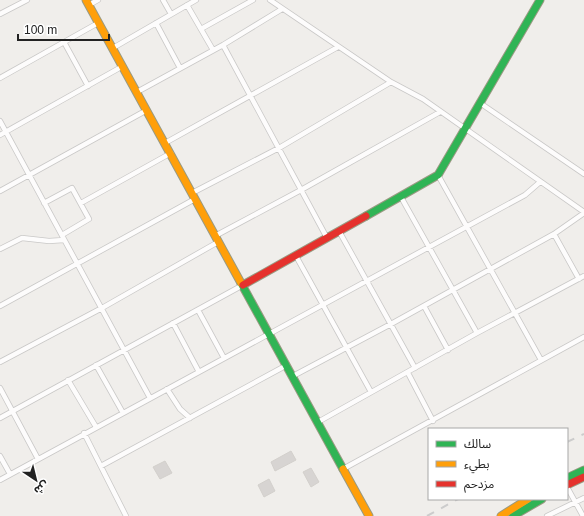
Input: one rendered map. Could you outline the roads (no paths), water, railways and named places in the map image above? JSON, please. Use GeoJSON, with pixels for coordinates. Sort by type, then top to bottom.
{"type":"FeatureCollection","features":[{"type":"Feature","properties":{"kind":"street"},"geometry":{"type":"LineString","coordinates":[[0,14],[27,0]]}},
{"type":"Feature","properties":{"kind":"street"},"geometry":{"type":"LineString","coordinates":[[98,0],[87,2],[369,516]]}},
{"type":"Feature","properties":{"kind":"street"},"geometry":{"type":"LineString","coordinates":[[163,0],[171,14]]}},
{"type":"Feature","properties":{"kind":"street"},"geometry":{"type":"LineString","coordinates":[[113,48],[196,0]]}},
{"type":"Feature","properties":{"kind":"street"},"geometry":{"type":"LineString","coordinates":[[201,29],[253,0]]}},
{"type":"Feature","properties":{"kind":"street"},"geometry":{"type":"LineString","coordinates":[[270,0],[391,82],[408,90],[584,212],[554,234],[453,291],[293,376]]}},
{"type":"Feature","properties":{"kind":"street"},"geometry":{"type":"LineString","coordinates":[[0,418],[96,364],[296,256],[401,197],[438,174],[540,0]]}},
{"type":"Feature","properties":{"kind":"street"},"geometry":{"type":"LineString","coordinates":[[187,6],[213,50]]}},
{"type":"Feature","properties":{"kind":"street"},"geometry":{"type":"LineString","coordinates":[[137,92],[223,45],[282,9]]}},
{"type":"Feature","properties":{"kind":"street"},"geometry":{"type":"LineString","coordinates":[[0,78],[98,23]]}},
{"type":"Feature","properties":{"kind":"street"},"geometry":{"type":"LineString","coordinates":[[156,23],[180,68]]}},
{"type":"Feature","properties":{"kind":"street"},"geometry":{"type":"LineString","coordinates":[[64,42],[88,86]]}},
{"type":"Feature","properties":{"kind":"street"},"geometry":{"type":"LineString","coordinates":[[223,45],[327,238]]}},
{"type":"Feature","properties":{"kind":"street"},"geometry":{"type":"LineString","coordinates":[[165,143],[338,46]]}},
{"type":"Feature","properties":{"kind":"street"},"geometry":{"type":"LineString","coordinates":[[0,134],[123,66]]}},
{"type":"Feature","properties":{"kind":"street"},"geometry":{"type":"LineString","coordinates":[[0,306],[279,148],[391,82]]}},
{"type":"Feature","properties":{"kind":"street"},"geometry":{"type":"LineString","coordinates":[[480,103],[584,174]]}},
{"type":"Feature","properties":{"kind":"street"},"geometry":{"type":"LineString","coordinates":[[0,191],[147,110]]}},
{"type":"Feature","properties":{"kind":"street"},"geometry":{"type":"LineString","coordinates":[[0,362],[102,308],[301,190],[440,112]]}},
{"type":"Feature","properties":{"kind":"street"},"geometry":{"type":"LineString","coordinates":[[0,121],[150,398]]}},
{"type":"Feature","properties":{"kind":"street"},"geometry":{"type":"LineString","coordinates":[[81,203],[171,153]]}},
{"type":"Feature","properties":{"kind":"street"},"geometry":{"type":"LineString","coordinates":[[438,174],[492,269],[541,360]]}},
{"type":"Feature","properties":{"kind":"street"},"geometry":{"type":"LineString","coordinates":[[0,480],[84,433],[270,334],[428,246],[525,195],[540,182]]}},
{"type":"Feature","properties":{"kind":"street"},"geometry":{"type":"LineString","coordinates":[[0,249],[22,238],[49,241],[63,238],[89,219],[72,188],[44,204]]}},
{"type":"Feature","properties":{"kind":"street"},"geometry":{"type":"LineString","coordinates":[[401,197],[477,333]]}},
{"type":"Feature","properties":{"kind":"street"},"geometry":{"type":"LineString","coordinates":[[340,231],[415,368]]}},
{"type":"Feature","properties":{"kind":"street"},"geometry":{"type":"LineString","coordinates":[[554,234],[579,279]]}},
{"type":"Feature","properties":{"kind":"street"},"geometry":{"type":"LineString","coordinates":[[296,256],[371,392]]}},
{"type":"Feature","properties":{"kind":"street"},"geometry":{"type":"LineString","coordinates":[[318,422],[477,333],[584,276]]}},
{"type":"Feature","properties":{"kind":"street"},"geometry":{"type":"LineString","coordinates":[[424,306],[448,350]]}},
{"type":"Feature","properties":{"kind":"street"},"geometry":{"type":"LineString","coordinates":[[198,310],[224,358]]}},
{"type":"Feature","properties":{"kind":"street"},"geometry":{"type":"LineString","coordinates":[[173,323],[199,372]]}},
{"type":"Feature","properties":{"kind":"street"},"geometry":{"type":"LineString","coordinates":[[343,469],[433,421],[584,336]]}},
{"type":"Feature","properties":{"kind":"street"},"geometry":{"type":"LineString","coordinates":[[96,364],[123,412]]}},
{"type":"Feature","properties":{"kind":"street"},"geometry":{"type":"LineString","coordinates":[[101,466],[287,365]]}},
{"type":"Feature","properties":{"kind":"street"},"geometry":{"type":"LineString","coordinates":[[408,372],[433,421]]}},
{"type":"Feature","properties":{"kind":"street"},"geometry":{"type":"LineString","coordinates":[[68,380],[96,427]]}},
{"type":"Feature","properties":{"kind":"street"},"geometry":{"type":"LineString","coordinates":[[0,388],[38,459]]}},
{"type":"Feature","properties":{"kind":"street"},"geometry":{"type":"LineString","coordinates":[[167,389],[180,409],[190,418]]}},
{"type":"Feature","properties":{"kind":"street"},"geometry":{"type":"LineString","coordinates":[[84,433],[126,516]]}},
{"type":"Feature","properties":{"kind":"street"},"geometry":{"type":"LineString","coordinates":[[0,456],[10,474]]}},
{"type":"Feature","properties":{"kind":"street"},"geometry":{"type":"LineString","coordinates":[[568,478],[584,470]]}},
{"type":"Feature","properties":{"kind":"street"},"geometry":{"type":"LineString","coordinates":[[568,485],[584,477]]}},
{"type":"Feature","properties":{"kind":"street"},"geometry":{"type":"LineString","coordinates":[[568,488],[583,516]]}},
{"type":"Feature","properties":{"kind":"street"},"geometry":{"type":"LineString","coordinates":[[547,516],[584,498]]}},
{"type":"Feature","properties":{"kind":"street"},"geometry":{"type":"LineString","coordinates":[[501,516],[526,500]]}},
{"type":"Feature","properties":{"kind":"street"},"geometry":{"type":"LineString","coordinates":[[514,516],[540,500]]}},
{"type":"Feature","properties":{"kind":"railway"},"geometry":{"type":"LineString","coordinates":[[568,442],[584,434]]}},
{"type":"Feature","properties":{"kind":"railway"},"geometry":{"type":"LineString","coordinates":[[427,516],[456,500]]}}]}
